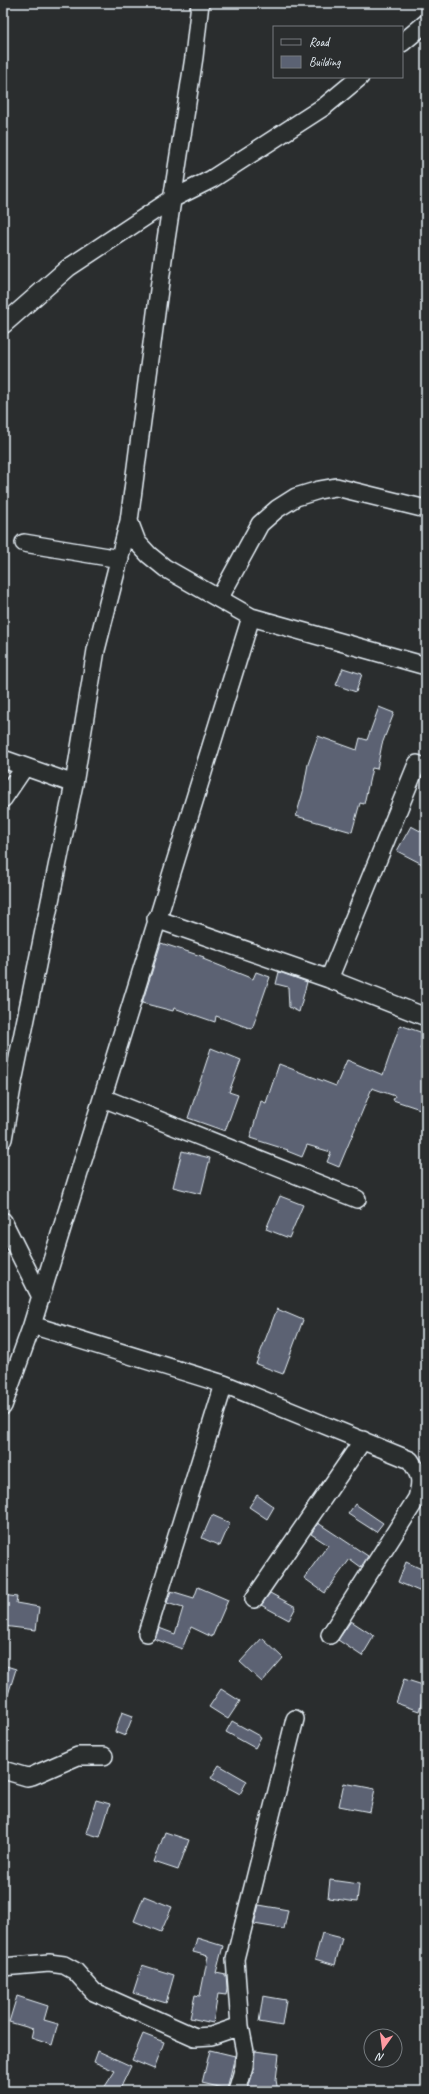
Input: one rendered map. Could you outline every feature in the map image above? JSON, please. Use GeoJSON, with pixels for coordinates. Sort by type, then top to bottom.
{"type":"FeatureCollection","features":[{"type":"Feature","properties":{"kind":"street"},"geometry":{"type":"LineString","coordinates":[[3,1139],[5,1113],[74,784],[96,650],[129,521],[172,199],[194,57],[200,3]]}},
{"type":"Feature","properties":{"kind":"street"},"geometry":{"type":"LineString","coordinates":[[403,42],[426,23]]}},
{"type":"Feature","properties":{"kind":"street"},"geometry":{"type":"LineString","coordinates":[[3,324],[68,268],[172,199],[212,179],[325,106],[359,78]]}},
{"type":"Feature","properties":{"kind":"street"},"geometry":{"type":"LineString","coordinates":[[219,599],[260,524],[277,509],[296,497],[319,490],[336,487],[426,509]]}},
{"type":"Feature","properties":{"kind":"street"},"geometry":{"type":"LineString","coordinates":[[129,521],[137,542],[149,555],[165,568],[251,617],[426,666]]}},
{"type":"Feature","properties":{"kind":"street"},"geometry":{"type":"LineString","coordinates":[[24,543],[120,559]]}},
{"type":"Feature","properties":{"kind":"street"},"geometry":{"type":"LineString","coordinates":[[3,1406],[32,1325],[40,1295],[103,1098],[156,919],[251,617]]}},
{"type":"Feature","properties":{"kind":"street"},"geometry":{"type":"LineString","coordinates":[[3,759],[24,768],[74,784]]}},
{"type":"Feature","properties":{"kind":"street"},"geometry":{"type":"LineString","coordinates":[[329,978],[417,764]]}},
{"type":"Feature","properties":{"kind":"street"},"geometry":{"type":"LineString","coordinates":[[3,799],[24,768]]}},
{"type":"Feature","properties":{"kind":"street"},"geometry":{"type":"LineString","coordinates":[[156,919],[329,978],[426,1017]]}},
{"type":"Feature","properties":{"kind":"street"},"geometry":{"type":"LineString","coordinates":[[103,1098],[357,1198]]}},
{"type":"Feature","properties":{"kind":"street"},"geometry":{"type":"LineString","coordinates":[[3,1221],[40,1295]]}},
{"type":"Feature","properties":{"kind":"street"},"geometry":{"type":"LineString","coordinates":[[32,1325],[224,1384],[410,1460],[424,1478],[417,1498],[330,1635]]}},
{"type":"Feature","properties":{"kind":"street"},"geometry":{"type":"LineString","coordinates":[[147,1633],[224,1384]]}},
{"type":"Feature","properties":{"kind":"street"},"geometry":{"type":"LineString","coordinates":[[254,1599],[363,1440]]}},
{"type":"Feature","properties":{"kind":"street"},"geometry":{"type":"LineString","coordinates":[[237,2091],[244,2067],[245,2052],[240,2026],[235,1959],[295,1719]]}},
{"type":"Feature","properties":{"kind":"street"},"geometry":{"type":"LineString","coordinates":[[3,1770],[27,1777],[78,1756],[104,1756]]}},
{"type":"Feature","properties":{"kind":"street"},"geometry":{"type":"LineString","coordinates":[[3,1967],[49,1963],[64,1965],[75,1971],[94,1992],[195,2037],[211,2036],[240,2026]]}},
{"type":"Feature","properties":{"kind":"building"},"geometry":{"type":"Polygon","coordinates":[[[343,668],[362,674],[356,692],[336,685],[343,668]]]}},
{"type":"Feature","properties":{"kind":"building"},"geometry":{"type":"Polygon","coordinates":[[[379,707],[394,713],[382,744],[377,769],[372,768],[364,804],[360,803],[352,832],[296,816],[303,792],[308,764],[318,736],[357,750],[360,738],[367,740],[379,707]]]}},
{"type":"Feature","properties":{"kind":"building"},"geometry":{"type":"Polygon","coordinates":[[[411,826],[426,834],[426,866],[397,851],[411,826]]]}},
{"type":"Feature","properties":{"kind":"building"},"geometry":{"type":"Polygon","coordinates":[[[161,943],[204,957],[203,959],[253,979],[256,972],[270,977],[252,1029],[216,1016],[215,1022],[174,1008],[173,1011],[142,1003],[161,943]]]}},
{"type":"Feature","properties":{"kind":"building"},"geometry":{"type":"Polygon","coordinates":[[[279,972],[307,982],[299,1012],[289,1007],[288,987],[276,984],[279,972]]]}},
{"type":"Feature","properties":{"kind":"building"},"geometry":{"type":"Polygon","coordinates":[[[400,1025],[426,1034],[420,1049],[426,1051],[426,1111],[393,1100],[395,1096],[372,1088],[339,1167],[327,1162],[331,1152],[307,1145],[302,1157],[287,1151],[288,1150],[250,1138],[261,1101],[266,1103],[279,1064],[336,1086],[347,1060],[383,1075],[400,1025]]]}},
{"type":"Feature","properties":{"kind":"building"},"geometry":{"type":"Polygon","coordinates":[[[211,1048],[241,1060],[229,1092],[238,1095],[225,1131],[188,1118],[211,1048]]]}},
{"type":"Feature","properties":{"kind":"building"},"geometry":{"type":"Polygon","coordinates":[[[182,1151],[210,1158],[201,1194],[173,1187],[182,1151]]]}},
{"type":"Feature","properties":{"kind":"building"},"geometry":{"type":"Polygon","coordinates":[[[280,1196],[303,1205],[289,1238],[266,1229],[280,1196]]]}},
{"type":"Feature","properties":{"kind":"building"},"geometry":{"type":"Polygon","coordinates":[[[277,1309],[303,1320],[283,1374],[256,1364],[277,1309]]]}},
{"type":"Feature","properties":{"kind":"building"},"geometry":{"type":"Polygon","coordinates":[[[257,1495],[274,1507],[267,1519],[249,1507],[257,1495]]]}},
{"type":"Feature","properties":{"kind":"building"},"geometry":{"type":"Polygon","coordinates":[[[355,1504],[383,1523],[376,1532],[348,1514],[355,1504]]]}},
{"type":"Feature","properties":{"kind":"building"},"geometry":{"type":"Polygon","coordinates":[[[212,1515],[230,1523],[220,1546],[202,1538],[212,1515]]]}},
{"type":"Feature","properties":{"kind":"building"},"geometry":{"type":"Polygon","coordinates":[[[318,1523],[368,1556],[361,1567],[350,1559],[325,1593],[304,1578],[328,1545],[311,1534],[318,1523]]]}},
{"type":"Feature","properties":{"kind":"building"},"geometry":{"type":"Polygon","coordinates":[[[406,1562],[426,1571],[426,1594],[398,1582],[406,1562]]]}},
{"type":"Feature","properties":{"kind":"building"},"geometry":{"type":"Polygon","coordinates":[[[198,1587],[228,1600],[212,1637],[191,1627],[182,1649],[155,1639],[159,1628],[175,1634],[183,1608],[167,1603],[171,1591],[194,1598],[198,1587]]]}},
{"type":"Feature","properties":{"kind":"building"},"geometry":{"type":"Polygon","coordinates":[[[270,1593],[296,1607],[289,1620],[261,1605],[270,1593]]]}},
{"type":"Feature","properties":{"kind":"building"},"geometry":{"type":"Polygon","coordinates":[[[3,1595],[17,1597],[16,1603],[39,1607],[36,1630],[3,1626],[3,1595]]]}},
{"type":"Feature","properties":{"kind":"building"},"geometry":{"type":"Polygon","coordinates":[[[351,1621],[374,1636],[362,1656],[338,1640],[351,1621]]]}},
{"type":"Feature","properties":{"kind":"building"},"geometry":{"type":"Polygon","coordinates":[[[262,1638],[283,1658],[262,1682],[240,1662],[262,1638]]]}},
{"type":"Feature","properties":{"kind":"building"},"geometry":{"type":"Polygon","coordinates":[[[3,1665],[16,1669],[6,1701],[3,1701],[3,1665]]]}},
{"type":"Feature","properties":{"kind":"building"},"geometry":{"type":"Polygon","coordinates":[[[404,1679],[426,1686],[419,1711],[396,1703],[404,1679]]]}},
{"type":"Feature","properties":{"kind":"building"},"geometry":{"type":"Polygon","coordinates":[[[221,1689],[240,1701],[228,1719],[209,1707],[221,1689]]]}},
{"type":"Feature","properties":{"kind":"building"},"geometry":{"type":"Polygon","coordinates":[[[122,1712],[133,1716],[125,1736],[115,1732],[122,1712]]]}},
{"type":"Feature","properties":{"kind":"building"},"geometry":{"type":"Polygon","coordinates":[[[232,1721],[261,1737],[255,1748],[226,1732],[232,1721]]]}},
{"type":"Feature","properties":{"kind":"building"},"geometry":{"type":"Polygon","coordinates":[[[219,1765],[247,1781],[240,1794],[211,1778],[219,1765]]]}},
{"type":"Feature","properties":{"kind":"building"},"geometry":{"type":"Polygon","coordinates":[[[344,1783],[375,1789],[370,1812],[339,1806],[344,1783]]]}},
{"type":"Feature","properties":{"kind":"building"},"geometry":{"type":"Polygon","coordinates":[[[96,1800],[110,1804],[100,1837],[86,1833],[96,1800]]]}},
{"type":"Feature","properties":{"kind":"building"},"geometry":{"type":"Polygon","coordinates":[[[165,1832],[189,1840],[178,1870],[154,1862],[165,1832]]]}},
{"type":"Feature","properties":{"kind":"building"},"geometry":{"type":"Polygon","coordinates":[[[330,1880],[359,1884],[357,1902],[328,1898],[330,1880]]]}},
{"type":"Feature","properties":{"kind":"building"},"geometry":{"type":"Polygon","coordinates":[[[144,1896],[172,1907],[161,1932],[134,1921],[144,1896]]]}},
{"type":"Feature","properties":{"kind":"building"},"geometry":{"type":"Polygon","coordinates":[[[259,1905],[288,1910],[284,1929],[254,1924],[259,1905]]]}},
{"type":"Feature","properties":{"kind":"building"},"geometry":{"type":"Polygon","coordinates":[[[322,1933],[342,1938],[335,1965],[315,1959],[322,1933]]]}},
{"type":"Feature","properties":{"kind":"building"},"geometry":{"type":"Polygon","coordinates":[[[197,1938],[223,1946],[216,1973],[226,1975],[227,1988],[226,1995],[218,1994],[213,2023],[190,2018],[195,1995],[200,1996],[208,1956],[193,1952],[197,1938]]]}},
{"type":"Feature","properties":{"kind":"building"},"geometry":{"type":"Polygon","coordinates":[[[142,1965],[174,1975],[166,2003],[133,1993],[142,1965]]]}},
{"type":"Feature","properties":{"kind":"building"},"geometry":{"type":"Polygon","coordinates":[[[17,1996],[48,2006],[44,2020],[58,2024],[52,2045],[31,2038],[33,2029],[9,2022],[17,1996]]]}},
{"type":"Feature","properties":{"kind":"building"},"geometry":{"type":"Polygon","coordinates":[[[263,1996],[286,2000],[282,2026],[259,2022],[263,1996]]]}},
{"type":"Feature","properties":{"kind":"building"},"geometry":{"type":"Polygon","coordinates":[[[143,2034],[164,2042],[154,2069],[132,2060],[143,2034]]]}},
{"type":"Feature","properties":{"kind":"building"},"geometry":{"type":"Polygon","coordinates":[[[210,2050],[235,2056],[227,2089],[202,2083],[210,2050]]]}},
{"type":"Feature","properties":{"kind":"building"},"geometry":{"type":"Polygon","coordinates":[[[98,2051],[131,2066],[119,2091],[102,2091],[115,2071],[94,2062],[98,2051]]]}},
{"type":"Feature","properties":{"kind":"building"},"geometry":{"type":"Polygon","coordinates":[[[255,2051],[279,2054],[276,2080],[278,2091],[247,2091],[254,2070],[255,2051]]]}}]}
